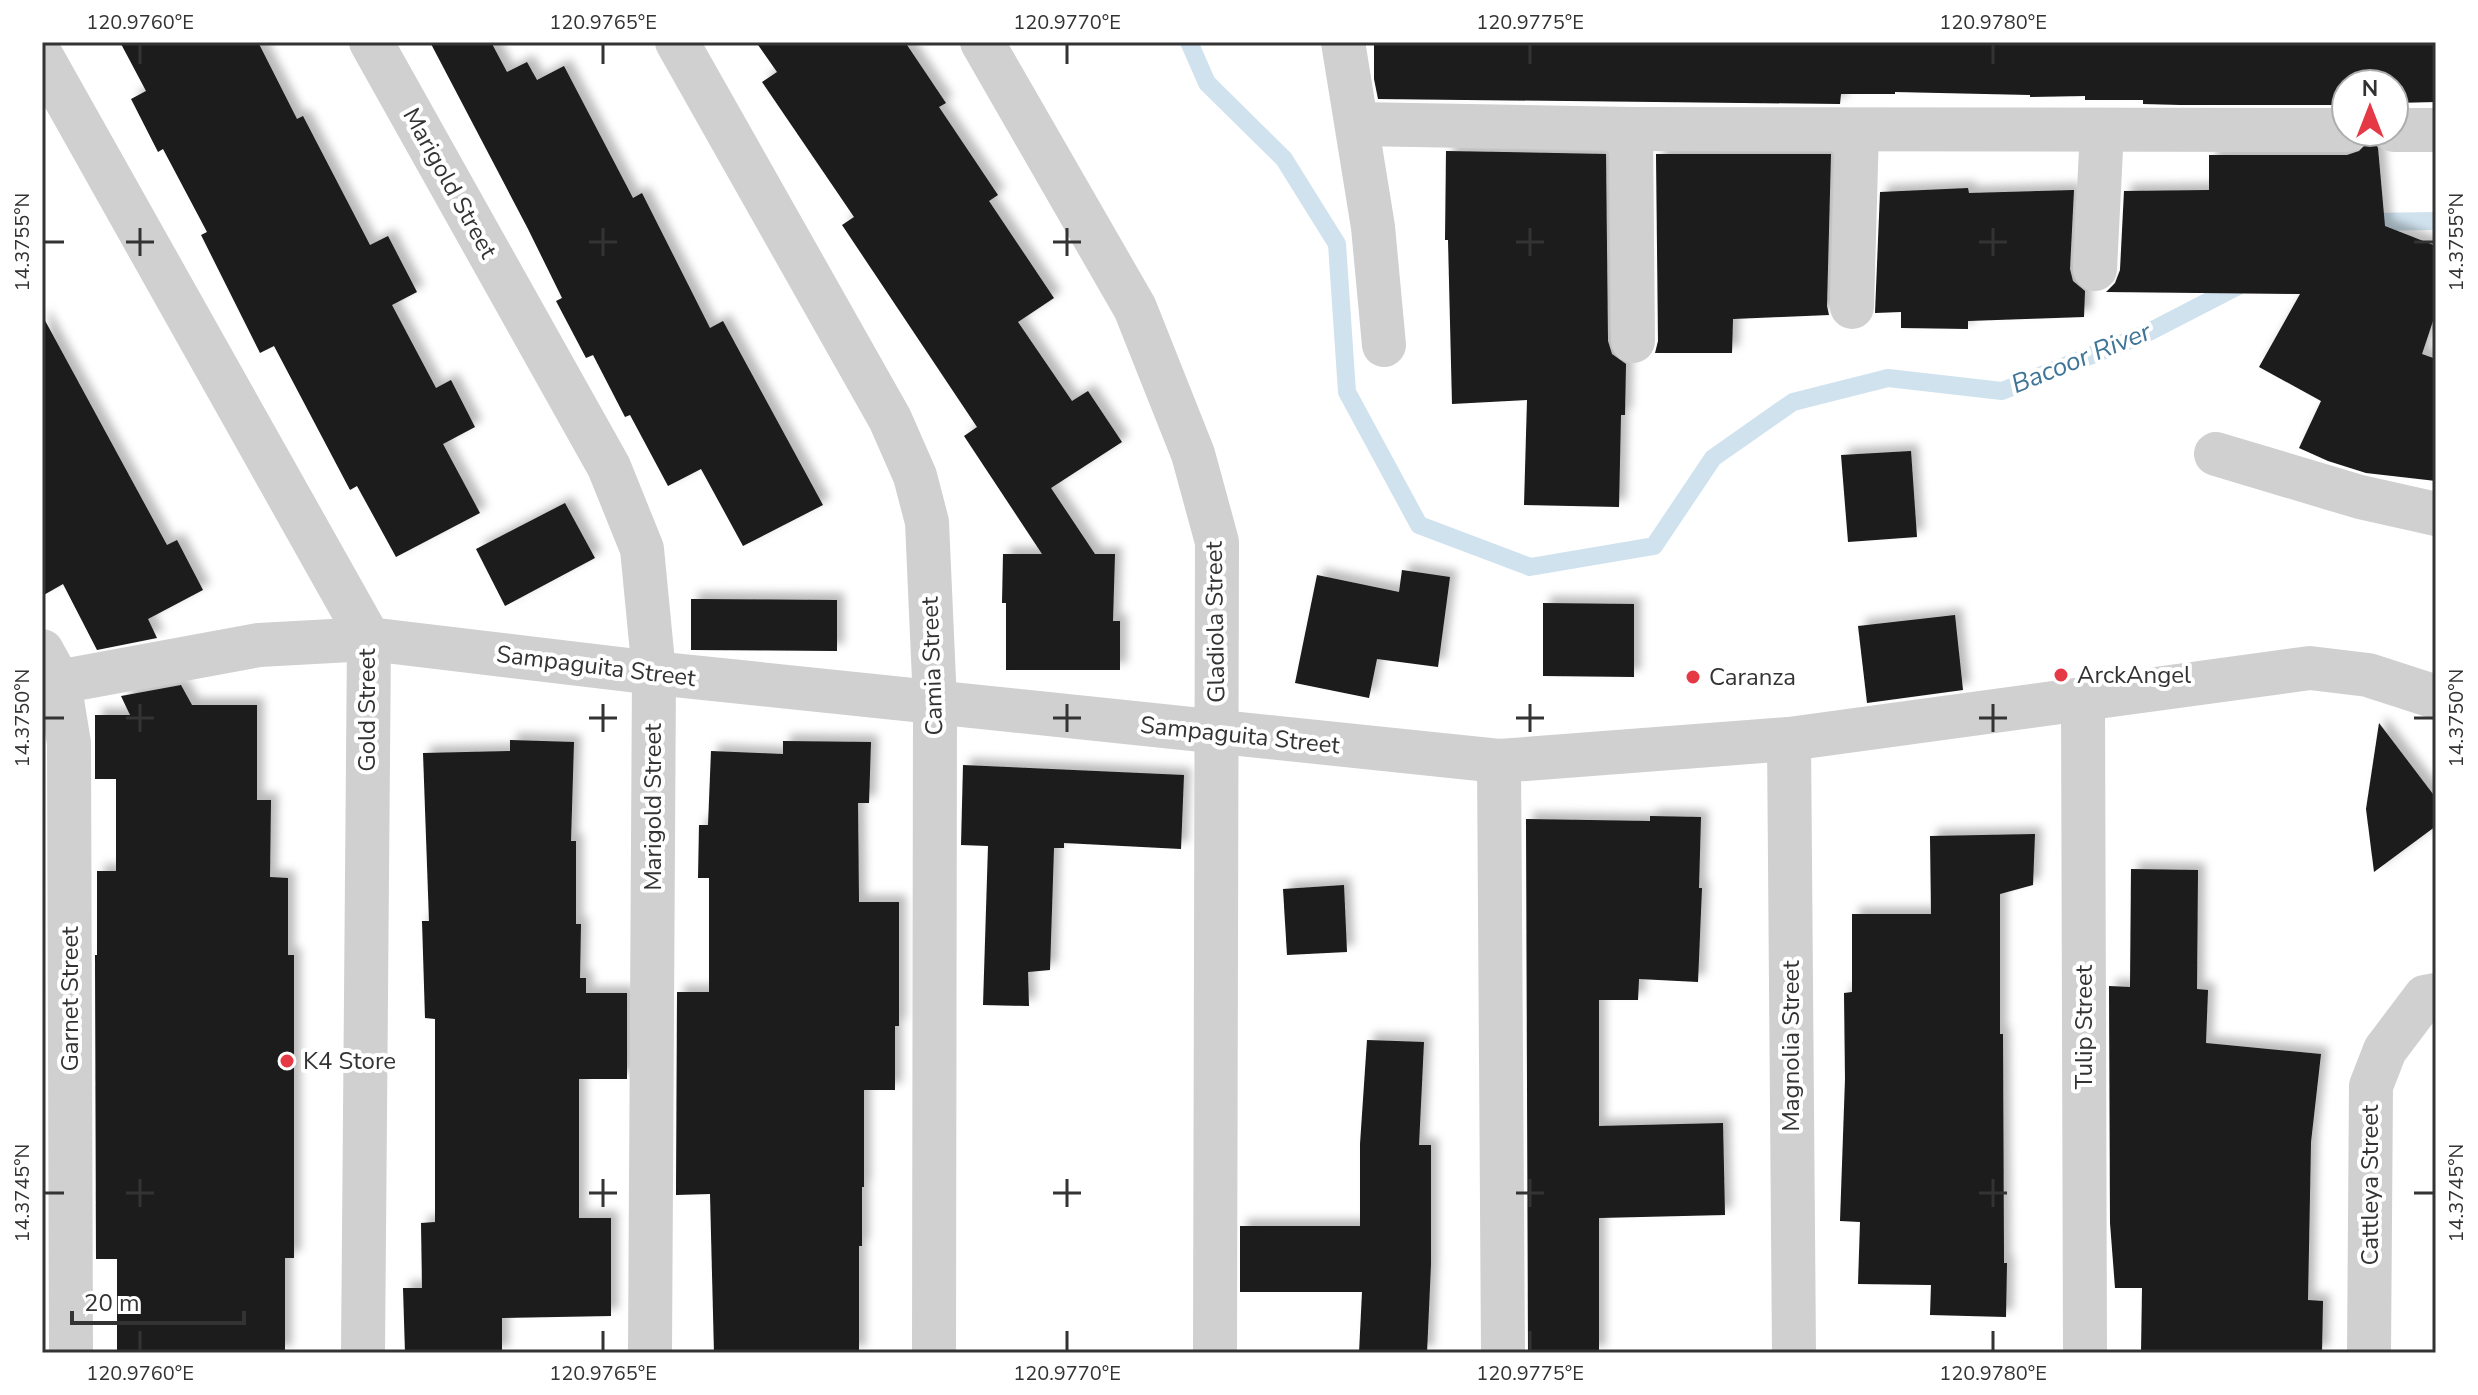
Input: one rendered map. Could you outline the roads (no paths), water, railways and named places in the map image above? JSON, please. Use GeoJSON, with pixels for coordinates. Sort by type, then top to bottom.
{"type":"FeatureCollection","features":[{"type":"Feature","properties":{"kind":"street","name":"Marigold Street"},"geometry":{"type":"LineString","coordinates":[[371,42],[609,467],[642,549],[654,673],[650,1353]]}},
{"type":"Feature","properties":{"kind":"street","name":"Camia Street"},"geometry":{"type":"LineString","coordinates":[[677,42],[890,419],[915,476],[927,522],[935,703],[934,1353]]}},
{"type":"Feature","properties":{"kind":"street","name":"Gladiola Street"},"geometry":{"type":"LineString","coordinates":[[982,42],[1135,308],[1193,454],[1217,542],[1215,1353]]}},
{"type":"Feature","properties":{"kind":"street"},"geometry":{"type":"LineString","coordinates":[[1343,42],[1373,227],[1384,345]]}},
{"type":"Feature","properties":{"kind":"street","name":"Gold Street"},"geometry":{"type":"LineString","coordinates":[[42,57],[369,639],[363,1353]]}},
{"type":"Feature","properties":{"kind":"street"},"geometry":{"type":"LineString","coordinates":[[1357,124],[1631,129],[2330,130]]}},
{"type":"Feature","properties":{"kind":"street"},"geometry":{"type":"LineString","coordinates":[[1631,129],[1633,341]]}},
{"type":"Feature","properties":{"kind":"street"},"geometry":{"type":"LineString","coordinates":[[1852,307],[1857,130]]}},
{"type":"Feature","properties":{"kind":"street"},"geometry":{"type":"LineString","coordinates":[[2095,269],[2102,130]]}},
{"type":"Feature","properties":{"kind":"street"},"geometry":{"type":"LineString","coordinates":[[2410,130],[2436,130]]}},
{"type":"Feature","properties":{"kind":"street"},"geometry":{"type":"LineString","coordinates":[[2216,454],[2360,497],[2436,514]]}},
{"type":"Feature","properties":{"kind":"street","name":"Sampaguita Street"},"geometry":{"type":"LineString","coordinates":[[48,673],[259,645],[369,639],[654,673],[1499,761],[1789,739],[2310,668],[2368,675],[2436,697]]}},
{"type":"Feature","properties":{"kind":"street","name":"Garnet Street"},"geometry":{"type":"LineString","coordinates":[[48,673],[69,743],[71,1353]]}},
{"type":"Feature","properties":{"kind":"street","name":"Tulip Street"},"geometry":{"type":"LineString","coordinates":[[2083,701],[2085,1353]]}},
{"type":"Feature","properties":{"kind":"street","name":"Magnolia Street"},"geometry":{"type":"LineString","coordinates":[[1789,739],[1794,1353]]}},
{"type":"Feature","properties":{"kind":"street"},"geometry":{"type":"LineString","coordinates":[[1499,761],[1503,1353]]}},
{"type":"Feature","properties":{"kind":"street","name":"Cattleya Street"},"geometry":{"type":"LineString","coordinates":[[2369,1353],[2371,1086],[2385,1050],[2425,997],[2436,995]]}},
{"type":"Feature","properties":{"kind":"waterway","name":"Bacoor River"},"geometry":{"type":"LineString","coordinates":[[1189,42],[1207,83],[1284,159],[1337,244],[1347,392],[1419,525],[1530,567],[1654,546],[1713,458],[1793,402],[1888,378],[2002,391],[2145,334],[2244,283]]}},
{"type":"Feature","properties":{"kind":"waterway","name":"Bacoor River"},"geometry":{"type":"LineString","coordinates":[[2363,222],[2436,221]]}},
{"type":"Feature","properties":{"kind":"place","name":"ArckAngel"},"geometry":{"type":"Point","coordinates":[2061,675]}},
{"type":"Feature","properties":{"kind":"place","name":"Caranza"},"geometry":{"type":"Point","coordinates":[1693,677]}},
{"type":"Feature","properties":{"kind":"place","name":"K4 Store"},"geometry":{"type":"Point","coordinates":[287,1061]}}]}
